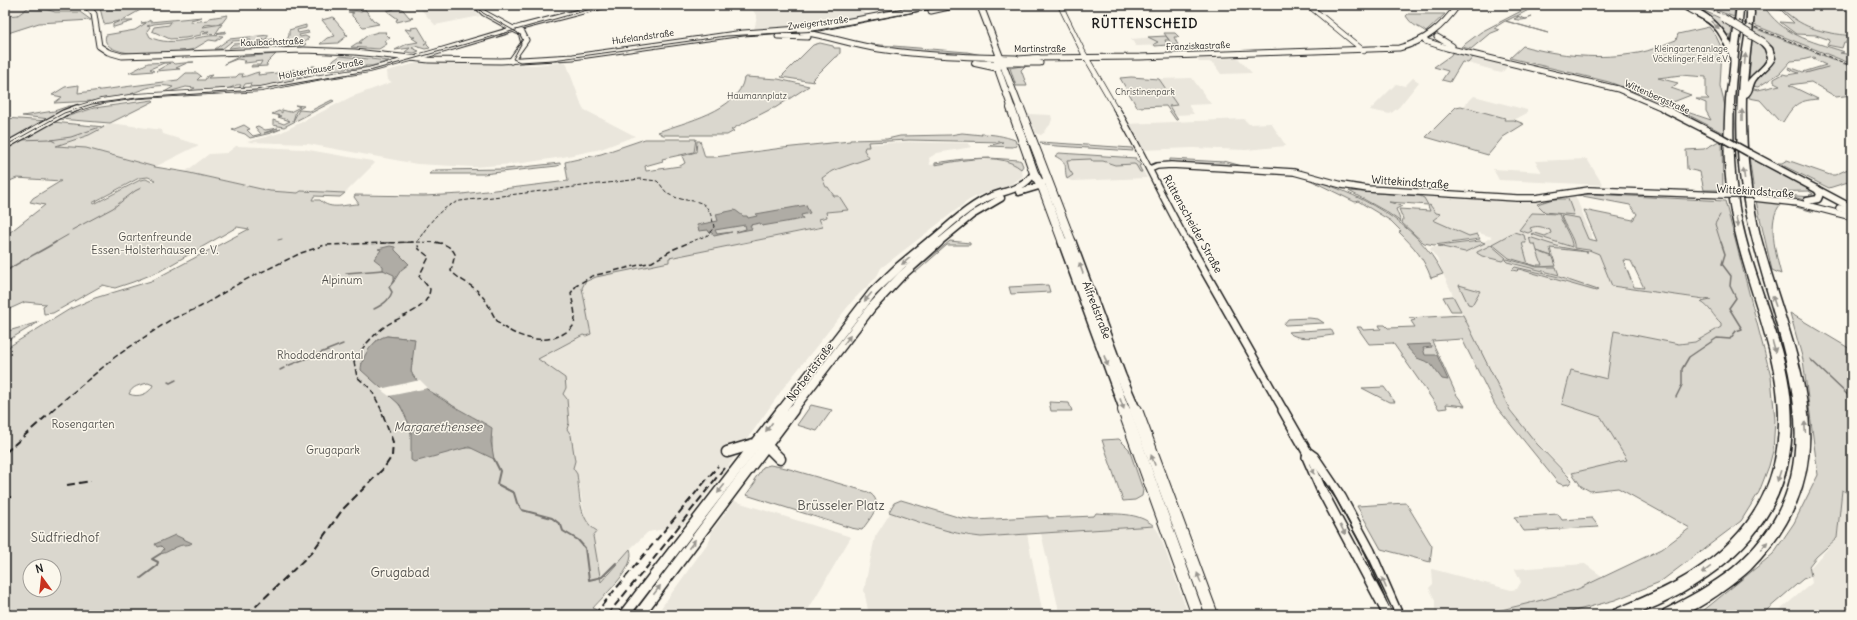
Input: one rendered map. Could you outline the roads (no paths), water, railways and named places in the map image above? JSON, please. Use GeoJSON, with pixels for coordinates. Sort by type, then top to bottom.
{"type":"FeatureCollection","features":[{"type":"Feature","properties":{"kind":"highway"},"geometry":{"type":"LineString","coordinates":[[1682,5],[1706,18],[1719,28],[1728,41],[1733,60]]}},
{"type":"Feature","properties":{"kind":"highway"},"geometry":{"type":"LineString","coordinates":[[1691,5],[1722,18],[1745,30],[1763,42],[1771,53],[1771,60],[1768,66],[1752,80],[1746,94],[1742,98]]}},
{"type":"Feature","properties":{"kind":"highway"},"geometry":{"type":"LineString","coordinates":[[1619,615],[1651,602],[1680,587],[1728,553],[1748,533],[1763,512],[1776,486],[1783,462],[1786,438],[1786,413],[1783,388],[1775,350],[1752,280],[1739,230],[1729,168],[1729,124],[1733,60],[1740,5]]}},
{"type":"Feature","properties":{"kind":"highway"},"geometry":{"type":"LineString","coordinates":[[1669,615],[1700,599],[1724,583],[1745,566],[1760,551],[1781,523],[1787,512],[1800,481],[1804,460],[1805,431],[1800,388],[1790,348],[1764,268],[1747,195],[1743,157],[1742,98],[1750,20],[1750,5]]}},
{"type":"Feature","properties":{"kind":"main road"},"geometry":{"type":"LineString","coordinates":[[86,5],[91,8],[94,14],[99,42]]}},
{"type":"Feature","properties":{"kind":"main road"},"geometry":{"type":"LineString","coordinates":[[92,5],[98,12],[99,42]]}},
{"type":"Feature","properties":{"kind":"main road"},"geometry":{"type":"LineString","coordinates":[[476,5],[484,13],[515,30],[522,44],[520,50],[511,61]]}},
{"type":"Feature","properties":{"kind":"main road","name":"Holsterhauser Straße"},"geometry":{"type":"LineString","coordinates":[[414,58],[606,5]]}},
{"type":"Feature","properties":{"kind":"main road","name":"Zweigertstraße"},"geometry":{"type":"LineString","coordinates":[[750,34],[773,36],[810,33],[936,5]]}},
{"type":"Feature","properties":{"kind":"main road","name":"Zweigertstraße"},"geometry":{"type":"LineString","coordinates":[[750,34],[830,28],[958,5]]}},
{"type":"Feature","properties":{"kind":"main road","name":"Alfredstraße"},"geometry":{"type":"LineString","coordinates":[[975,5],[1039,158],[1045,194],[1095,328],[1138,452],[1198,615]]}},
{"type":"Feature","properties":{"kind":"main road","name":"Alfredstraße"},"geometry":{"type":"LineString","coordinates":[[980,5],[1034,173],[1044,182],[1212,615]]}},
{"type":"Feature","properties":{"kind":"main road"},"geometry":{"type":"LineString","coordinates":[[1364,51],[1400,48],[1429,42],[1458,5]]}},
{"type":"Feature","properties":{"kind":"main road"},"geometry":{"type":"LineString","coordinates":[[1419,48],[1437,37],[1464,5]]}},
{"type":"Feature","properties":{"kind":"main road"},"geometry":{"type":"LineString","coordinates":[[830,28],[825,34],[831,39]]}},
{"type":"Feature","properties":{"kind":"main road","name":"Holsterhauser Straße"},"geometry":{"type":"LineString","coordinates":[[423,59],[515,30]]}},
{"type":"Feature","properties":{"kind":"main road"},"geometry":{"type":"LineString","coordinates":[[783,31],[810,33],[868,47],[903,52],[975,60],[1024,58]]}},
{"type":"Feature","properties":{"kind":"main road"},"geometry":{"type":"LineString","coordinates":[[810,33],[816,39],[876,52],[963,61],[1038,58]]}},
{"type":"Feature","properties":{"kind":"main road","name":"Hufelandstraße"},"geometry":{"type":"LineString","coordinates":[[414,58],[459,61],[511,61],[514,63],[545,62],[716,37],[750,34]]}},
{"type":"Feature","properties":{"kind":"main road"},"geometry":{"type":"LineString","coordinates":[[773,36],[831,39]]}},
{"type":"Feature","properties":{"kind":"main road","name":"Wittenbergstraße"},"geometry":{"type":"LineString","coordinates":[[1437,37],[1457,48]]}},
{"type":"Feature","properties":{"kind":"main road","name":"Kaulbachstraße"},"geometry":{"type":"LineString","coordinates":[[99,42],[101,48],[108,52],[122,56],[298,50],[339,51],[414,58]]}},
{"type":"Feature","properties":{"kind":"main road","name":"Wittenbergstraße"},"geometry":{"type":"LineString","coordinates":[[1429,42],[1625,90],[1662,104],[1852,208]]}},
{"type":"Feature","properties":{"kind":"main road","name":"Wittenbergstraße"},"geometry":{"type":"LineString","coordinates":[[1429,42],[1447,48],[1618,89],[1656,104],[1722,136]]}},
{"type":"Feature","properties":{"kind":"main road"},"geometry":{"type":"LineString","coordinates":[[1364,51],[1388,52],[1419,48],[1447,48]]}},
{"type":"Feature","properties":{"kind":"main road"},"geometry":{"type":"LineString","coordinates":[[450,51],[453,59],[459,61]]}},
{"type":"Feature","properties":{"kind":"main road","name":"Franziskastraße"},"geometry":{"type":"LineString","coordinates":[[1087,58],[1364,51]]}},
{"type":"Feature","properties":{"kind":"main road","name":"Martinstraße"},"geometry":{"type":"LineString","coordinates":[[1024,58],[1087,58]]}},
{"type":"Feature","properties":{"kind":"main road","name":"Martinstraße"},"geometry":{"type":"LineString","coordinates":[[998,60],[1087,58]]}},
{"type":"Feature","properties":{"kind":"main road","name":"Wittenbergstraße"},"geometry":{"type":"LineString","coordinates":[[1749,151],[1852,202]]}},
{"type":"Feature","properties":{"kind":"main road","name":"Norbertstraße"},"geometry":{"type":"LineString","coordinates":[[624,615],[860,307],[883,281],[977,205],[993,196],[1024,186],[1031,180],[1034,173]]}},
{"type":"Feature","properties":{"kind":"main road","name":"Norbertstraße"},"geometry":{"type":"LineString","coordinates":[[639,615],[862,320],[899,277],[982,208],[1044,182]]}},
{"type":"Feature","properties":{"kind":"main road"},"geometry":{"type":"LineString","coordinates":[[1807,202],[1818,199],[1820,194],[1817,189]]}},
{"type":"Feature","properties":{"kind":"main road"},"geometry":{"type":"LineString","coordinates":[[1018,192],[1045,194]]}},
{"type":"Feature","properties":{"kind":"main road"},"geometry":{"type":"LineString","coordinates":[[727,452],[757,442]]}},
{"type":"Feature","properties":{"kind":"main road"},"geometry":{"type":"LineString","coordinates":[[767,446],[780,459]]}},
{"type":"Feature","properties":{"kind":"street","name":"Rüttenscheider Straße"},"geometry":{"type":"LineString","coordinates":[[1060,5],[1087,58],[1145,159],[1166,204],[1308,454],[1307,457],[1319,484],[1388,615]]}},
{"type":"Feature","properties":{"kind":"street"},"geometry":{"type":"LineString","coordinates":[[1308,5],[1364,51]]}},
{"type":"Feature","properties":{"kind":"street"},"geometry":{"type":"LineString","coordinates":[[398,63],[402,57]]}},
{"type":"Feature","properties":{"kind":"street","name":"Holsterhauser Straße"},"geometry":{"type":"LineString","coordinates":[[5,146],[79,107],[112,99],[261,88],[369,70],[414,58]]}},
{"type":"Feature","properties":{"kind":"street","name":"Holsterhauser Straße"},"geometry":{"type":"LineString","coordinates":[[55,119],[83,109],[106,104],[262,91],[317,80],[382,70],[423,59]]}},
{"type":"Feature","properties":{"kind":"street","name":"Wittekindstraße"},"geometry":{"type":"LineString","coordinates":[[1145,159],[1165,165],[1287,172],[1360,188],[1517,198],[1537,198],[1584,190],[1754,197],[1807,202],[1852,212]]}},
{"type":"Feature","properties":{"kind":"street","name":"Wittekindstraße"},"geometry":{"type":"LineString","coordinates":[[1150,169],[1165,165]]}},
{"type":"Feature","properties":{"kind":"street","name":"Wittekindstraße"},"geometry":{"type":"LineString","coordinates":[[1754,197],[1798,203],[1852,217]]}},
{"type":"Feature","properties":{"kind":"street","name":"Rüttenscheider Straße"},"geometry":{"type":"LineString","coordinates":[[1308,454],[1314,457],[1332,483],[1370,551],[1398,615]]}},
{"type":"Feature","properties":{"kind":"street"},"geometry":{"type":"LineString","coordinates":[[1319,484],[1320,481],[1324,479],[1332,483]]}},
{"type":"Feature","properties":{"kind":"water"},"geometry":{"type":"Polygon","coordinates":[[[807,205],[806,206],[810,213],[801,215],[803,219],[762,226],[760,223],[750,225],[752,229],[736,232],[746,229],[745,225],[715,230],[717,234],[732,232],[714,236],[708,230],[699,231],[697,225],[718,221],[716,214],[735,210],[748,218],[757,216],[756,214],[807,205]]]}},
{"type":"Feature","properties":{"kind":"water"},"geometry":{"type":"Polygon","coordinates":[[[390,246],[395,247],[395,250],[409,264],[401,270],[394,281],[394,275],[383,270],[383,266],[374,259],[381,250],[378,249],[390,246]]]}},
{"type":"Feature","properties":{"kind":"water","name":"Margarethensee"},"geometry":{"type":"Polygon","coordinates":[[[387,336],[415,339],[411,371],[415,378],[434,394],[492,428],[491,442],[494,459],[469,447],[414,462],[411,460],[411,428],[400,405],[361,370],[363,359],[369,349],[377,340],[387,336]]]}},
{"type":"Feature","properties":{"kind":"water"},"geometry":{"type":"Polygon","coordinates":[[[1430,344],[1432,347],[1423,348],[1425,355],[1437,355],[1448,380],[1442,379],[1430,363],[1417,358],[1405,345],[1430,344]]]}},
{"type":"Feature","properties":{"kind":"water"},"geometry":{"type":"Polygon","coordinates":[[[175,535],[192,543],[179,546],[160,554],[164,549],[161,546],[157,547],[155,544],[175,535]]]}},
{"type":"Feature","properties":{"kind":"waterway"},"geometry":{"type":"LineString","coordinates":[[1806,73],[1828,67]]}},
{"type":"Feature","properties":{"kind":"waterway"},"geometry":{"type":"LineString","coordinates":[[51,140],[71,137],[97,128]]}},
{"type":"Feature","properties":{"kind":"waterway"},"geometry":{"type":"LineString","coordinates":[[5,139],[11,140]]}},
{"type":"Feature","properties":{"kind":"waterway"},"geometry":{"type":"LineString","coordinates":[[19,140],[51,140]]}},
{"type":"Feature","properties":{"kind":"waterway"},"geometry":{"type":"LineString","coordinates":[[51,140],[55,142]]}},
{"type":"Feature","properties":{"kind":"waterway"},"geometry":{"type":"LineString","coordinates":[[72,230],[113,208],[141,188]]}},
{"type":"Feature","properties":{"kind":"waterway"},"geometry":{"type":"LineString","coordinates":[[1720,215],[1715,224],[1721,243]]}},
{"type":"Feature","properties":{"kind":"waterway"},"geometry":{"type":"LineString","coordinates":[[54,243],[68,235]]}},
{"type":"Feature","properties":{"kind":"waterway"},"geometry":{"type":"LineString","coordinates":[[278,240],[282,239]]}},
{"type":"Feature","properties":{"kind":"waterway"},"geometry":{"type":"LineString","coordinates":[[5,272],[56,242]]}},
{"type":"Feature","properties":{"kind":"waterway"},"geometry":{"type":"LineString","coordinates":[[1676,397],[1682,385],[1682,369],[1689,357],[1717,338],[1730,339],[1736,331],[1742,329],[1729,308],[1736,298],[1730,286],[1731,276],[1722,264],[1725,254],[1721,242]]}},
{"type":"Feature","properties":{"kind":"waterway"},"geometry":{"type":"LineString","coordinates":[[346,273],[383,270]]}},
{"type":"Feature","properties":{"kind":"waterway"},"geometry":{"type":"LineString","coordinates":[[327,283],[336,278]]}},
{"type":"Feature","properties":{"kind":"waterway"},"geometry":{"type":"LineString","coordinates":[[374,309],[389,298],[392,292],[389,287],[394,281]]}},
{"type":"Feature","properties":{"kind":"waterway"},"geometry":{"type":"LineString","coordinates":[[287,366],[343,344]]}},
{"type":"Feature","properties":{"kind":"waterway"},"geometry":{"type":"LineString","coordinates":[[1810,359],[1852,399]]}},
{"type":"Feature","properties":{"kind":"waterway"},"geometry":{"type":"LineString","coordinates":[[280,370],[284,368]]}},
{"type":"Feature","properties":{"kind":"waterway"},"geometry":{"type":"LineString","coordinates":[[168,382],[170,383],[176,380]]}},
{"type":"Feature","properties":{"kind":"waterway"},"geometry":{"type":"LineString","coordinates":[[494,459],[500,471],[497,484],[514,493],[517,503],[522,510],[552,518],[561,525],[563,531],[578,540],[585,548],[589,580],[602,577],[616,563]]}},
{"type":"Feature","properties":{"kind":"waterway"},"geometry":{"type":"LineString","coordinates":[[141,578],[157,566],[158,562],[152,559],[160,554]]}},
{"type":"Feature","properties":{"kind":"tram line"},"geometry":{"type":"LineString","coordinates":[[475,5],[483,13],[514,31]]}},
{"type":"Feature","properties":{"kind":"tram line"},"geometry":{"type":"LineString","coordinates":[[514,31],[605,5]]}},
{"type":"Feature","properties":{"kind":"tram line"},"geometry":{"type":"LineString","coordinates":[[514,31],[518,33],[521,44],[513,59],[520,62],[553,60],[726,36],[819,31],[952,5]]}},
{"type":"Feature","properties":{"kind":"tram line"},"geometry":{"type":"LineString","coordinates":[[5,146],[64,113],[92,104],[137,98],[256,90],[373,70],[514,31]]}},
{"type":"Feature","properties":{"kind":"tram line"},"geometry":{"type":"LineString","coordinates":[[1329,486],[1369,559],[1395,615]]}},
{"type":"Feature","properties":{"kind":"railway"},"geometry":{"type":"LineString","coordinates":[[1699,5],[1852,66]]}},
{"type":"Feature","properties":{"kind":"railway"},"geometry":{"type":"LineString","coordinates":[[499,35],[504,33]]}},
{"type":"Feature","properties":{"kind":"railway"},"geometry":{"type":"LineString","coordinates":[[417,242],[430,223],[440,212],[452,204],[460,201],[640,179],[657,181],[670,195],[698,202],[708,208],[714,227],[708,235],[688,243]]}},
{"type":"Feature","properties":{"kind":"railway"},"geometry":{"type":"LineString","coordinates":[[51,411],[115,357],[170,320],[200,307],[243,281],[301,253],[325,245],[402,242]]}},
{"type":"Feature","properties":{"kind":"railway"},"geometry":{"type":"LineString","coordinates":[[380,243],[402,242]]}},
{"type":"Feature","properties":{"kind":"railway"},"geometry":{"type":"LineString","coordinates":[[402,242],[414,242]]}},
{"type":"Feature","properties":{"kind":"railway"},"geometry":{"type":"LineString","coordinates":[[402,242],[417,242]]}},
{"type":"Feature","properties":{"kind":"railway"},"geometry":{"type":"LineString","coordinates":[[382,411],[371,389],[357,377],[354,362],[364,347],[377,333],[393,321],[413,311],[425,302],[430,289],[419,276],[429,257],[419,249],[417,242]]}},
{"type":"Feature","properties":{"kind":"railway"},"geometry":{"type":"LineString","coordinates":[[417,242],[439,243]]}},
{"type":"Feature","properties":{"kind":"railway"},"geometry":{"type":"LineString","coordinates":[[439,243],[447,246],[455,254],[451,271],[479,292],[501,325],[519,335],[534,339],[549,339],[566,332],[573,325],[575,317],[571,293],[576,286],[592,276],[652,262],[674,249],[690,242]]}},
{"type":"Feature","properties":{"kind":"railway"},"geometry":{"type":"LineString","coordinates":[[5,453],[53,410]]}},
{"type":"Feature","properties":{"kind":"railway"},"geometry":{"type":"LineString","coordinates":[[247,615],[313,551],[343,509],[384,468],[392,456],[393,442],[381,410]]}},
{"type":"Feature","properties":{"kind":"railway"},"geometry":{"type":"LineString","coordinates":[[594,615],[718,466]]}},
{"type":"Feature","properties":{"kind":"railway"},"geometry":{"type":"LineString","coordinates":[[607,615],[648,566],[724,468]]}},
{"type":"Feature","properties":{"kind":"railway"},"geometry":{"type":"LineString","coordinates":[[67,485],[91,481]]}},
{"type":"Feature","properties":{"kind":"railway"},"geometry":{"type":"LineString","coordinates":[[5,499],[11,497]]}},
{"type":"Feature","properties":{"kind":"district","name":"RÜTTENSCHEID"},"geometry":{"type":"Point","coordinates":[1145,23]}},
{"type":"Feature","properties":{"kind":"park label","name":"Kleingartenanlage Vöcklinger Feld e.V."},"geometry":{"type":"Point","coordinates":[1691,54]}},
{"type":"Feature","properties":{"kind":"park label","name":"Christinenpark"},"geometry":{"type":"Point","coordinates":[1145,92]}},
{"type":"Feature","properties":{"kind":"park label","name":"Haumannplatz"},"geometry":{"type":"Point","coordinates":[757,96]}},
{"type":"Feature","properties":{"kind":"park label","name":"Gartenfreunde Essen-Holsterhausen e. V."},"geometry":{"type":"Point","coordinates":[155,243]}},
{"type":"Feature","properties":{"kind":"park label","name":"Alpinum"},"geometry":{"type":"Point","coordinates":[342,280]}},
{"type":"Feature","properties":{"kind":"park label","name":"Rhododendrontal"},"geometry":{"type":"Point","coordinates":[320,355]}},
{"type":"Feature","properties":{"kind":"park label","name":"Rosengarten"},"geometry":{"type":"Point","coordinates":[83,424]}},
{"type":"Feature","properties":{"kind":"park label","name":"Grugapark"},"geometry":{"type":"Point","coordinates":[333,450]}},
{"type":"Feature","properties":{"kind":"park label","name":"Brüsseler Platz"},"geometry":{"type":"Point","coordinates":[841,505]}},
{"type":"Feature","properties":{"kind":"park label","name":"Südfriedhof"},"geometry":{"type":"Point","coordinates":[65,537]}},
{"type":"Feature","properties":{"kind":"park label","name":"Grugabad"},"geometry":{"type":"Point","coordinates":[400,572]}}]}
